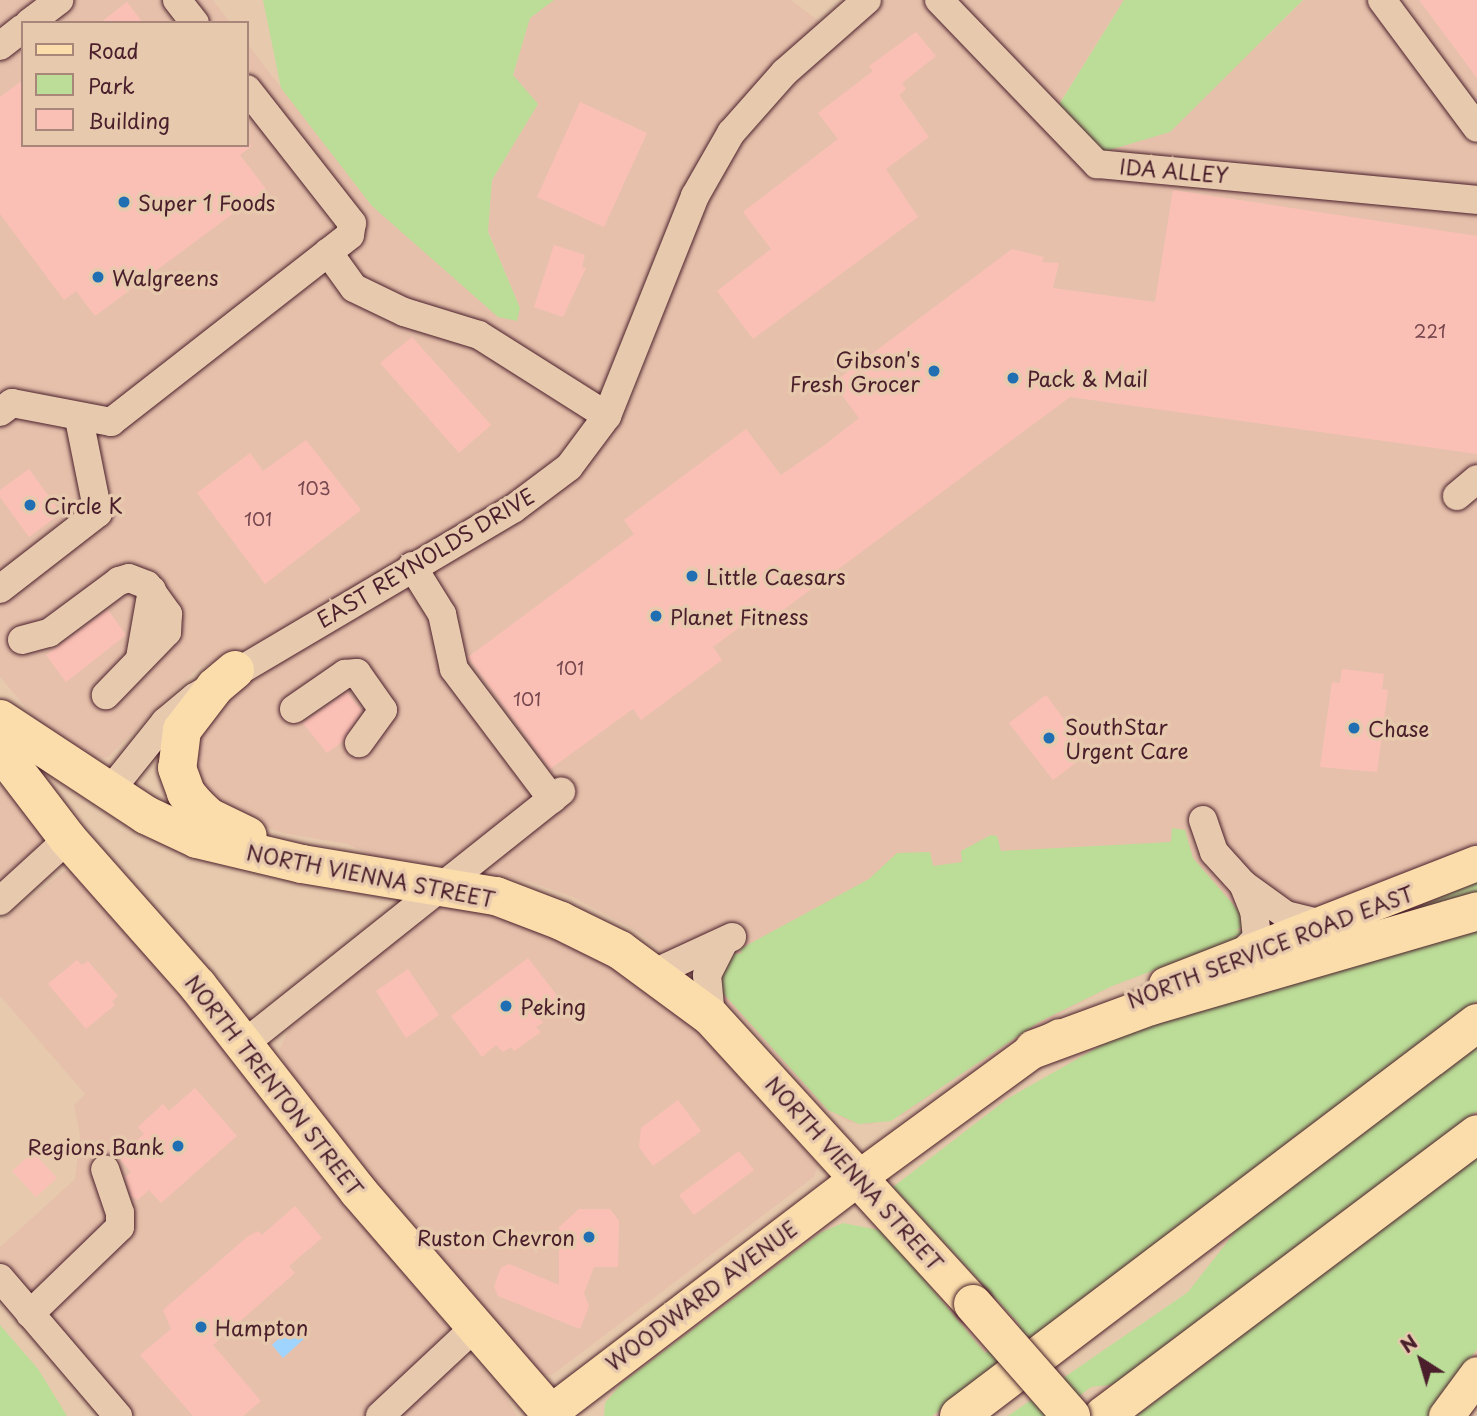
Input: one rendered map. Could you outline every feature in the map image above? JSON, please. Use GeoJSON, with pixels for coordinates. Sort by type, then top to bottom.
{"type":"FeatureCollection","features":[{"type":"Feature","properties":{"kind":"highway"},"geometry":{"type":"LineString","coordinates":[[235,670],[215,687],[182,730],[177,768],[186,793],[209,817],[232,830],[356,873]]}},
{"type":"Feature","properties":{"kind":"highway","name":"NORTH VIENNA STREET"},"geometry":{"type":"LineString","coordinates":[[0,719],[109,792],[197,839],[356,873],[496,896],[561,921],[654,973],[711,1017],[859,1177],[1071,1416]]}},
{"type":"Feature","properties":{"kind":"highway","name":"NORTH TRENTON STREET"},"geometry":{"type":"LineString","coordinates":[[0,750],[68,839],[245,1043],[316,1139],[549,1414]]}},
{"type":"Feature","properties":{"kind":"highway"},"geometry":{"type":"LineString","coordinates":[[68,839],[109,792]]}},
{"type":"Feature","properties":{"kind":"highway"},"geometry":{"type":"LineString","coordinates":[[1034,1049],[1151,1006],[1477,911]]}},
{"type":"Feature","properties":{"kind":"highway"},"geometry":{"type":"LineString","coordinates":[[959,1416],[1477,1023]]}},
{"type":"Feature","properties":{"kind":"highway"},"geometry":{"type":"LineString","coordinates":[[1104,1416],[1477,1134]]}},
{"type":"Feature","properties":{"kind":"main road","name":"NORTH SERVICE ROAD EAST"},"geometry":{"type":"LineString","coordinates":[[859,1177],[1034,1049],[1143,992],[1326,925],[1477,863]]}},
{"type":"Feature","properties":{"kind":"main road","name":"WOODWARD AVENUE"},"geometry":{"type":"LineString","coordinates":[[549,1414],[859,1177]]}},
{"type":"Feature","properties":{"kind":"main road"},"geometry":{"type":"LineString","coordinates":[[1446,1416],[1477,1374]]}},
{"type":"Feature","properties":{"kind":"street"},"geometry":{"type":"LineString","coordinates":[[32,21],[59,0]]}},
{"type":"Feature","properties":{"kind":"street"},"geometry":{"type":"LineString","coordinates":[[177,0],[193,21]]}},
{"type":"Feature","properties":{"kind":"street","name":"EAST REYNOLDS DRIVE"},"geometry":{"type":"LineString","coordinates":[[109,792],[179,709],[235,670],[513,509],[569,467],[607,416],[695,196],[731,133],[785,72],[867,0]]}},
{"type":"Feature","properties":{"kind":"street","name":"IDA ALLEY"},"geometry":{"type":"LineString","coordinates":[[939,0],[1097,164],[1477,200]]}},
{"type":"Feature","properties":{"kind":"street"},"geometry":{"type":"LineString","coordinates":[[1382,0],[1477,128]]}},
{"type":"Feature","properties":{"kind":"street"},"geometry":{"type":"LineString","coordinates":[[0,46],[21,30]]}},
{"type":"Feature","properties":{"kind":"street"},"geometry":{"type":"LineString","coordinates":[[0,412],[12,403],[79,419],[111,422],[350,235],[352,223],[248,90]]}},
{"type":"Feature","properties":{"kind":"street"},"geometry":{"type":"LineString","coordinates":[[328,252],[354,288],[404,312],[479,335],[607,416]]}},
{"type":"Feature","properties":{"kind":"street"},"geometry":{"type":"LineString","coordinates":[[0,589],[98,513],[79,419]]}},
{"type":"Feature","properties":{"kind":"street"},"geometry":{"type":"LineString","coordinates":[[245,1043],[440,885],[557,795],[454,669],[442,614],[412,566]]}},
{"type":"Feature","properties":{"kind":"street"},"geometry":{"type":"LineString","coordinates":[[22,640],[49,632],[119,581],[135,580],[152,590],[170,622],[162,641],[140,658],[106,695]]}},
{"type":"Feature","properties":{"kind":"street"},"geometry":{"type":"LineString","coordinates":[[294,709],[345,674],[357,673],[383,710],[359,743]]}},
{"type":"Feature","properties":{"kind":"street"},"geometry":{"type":"LineString","coordinates":[[1203,820],[1214,852],[1243,884],[1286,915],[1326,925]]}},
{"type":"Feature","properties":{"kind":"street"},"geometry":{"type":"LineString","coordinates":[[0,901],[68,839]]}},
{"type":"Feature","properties":{"kind":"street"},"geometry":{"type":"LineString","coordinates":[[1234,960],[1257,938],[1243,884]]}},
{"type":"Feature","properties":{"kind":"street"},"geometry":{"type":"LineString","coordinates":[[654,973],[727,941],[707,975],[711,1017]]}},
{"type":"Feature","properties":{"kind":"street"},"geometry":{"type":"LineString","coordinates":[[30,1314],[120,1227],[120,1213],[105,1169]]}},
{"type":"Feature","properties":{"kind":"street"},"geometry":{"type":"LineString","coordinates":[[0,1278],[118,1416]]}},
{"type":"Feature","properties":{"kind":"street"},"geometry":{"type":"LineString","coordinates":[[380,1416],[474,1328]]}},
{"type":"Feature","properties":{"kind":"shaded area"},"geometry":{"type":"Polygon","coordinates":[[[0,0],[213,0],[229,21],[21,21],[21,147],[248,147],[248,44],[372,206],[520,308],[488,231],[492,180],[538,104],[513,76],[530,18],[554,0],[791,0],[823,24],[774,69],[614,382],[558,462],[474,519],[248,648],[198,668],[108,757],[87,757],[43,728],[0,677],[0,0]]]}},
{"type":"Feature","properties":{"kind":"shaded area"},"geometry":{"type":"Polygon","coordinates":[[[886,0],[1124,0],[1057,107],[1170,132],[1303,0],[1477,0],[1477,848],[1112,986],[990,1051],[904,1115],[867,1125],[848,1122],[821,1104],[742,1017],[637,931],[573,897],[531,882],[399,859],[392,864],[347,844],[283,833],[238,818],[212,803],[190,759],[198,725],[244,682],[509,528],[581,473],[621,421],[636,389],[691,239],[735,151],[800,78],[886,0]]]}},
{"type":"Feature","properties":{"kind":"shaded area"},"geometry":{"type":"Polygon","coordinates":[[[0,785],[43,836],[35,857],[0,890],[0,785]]]}},
{"type":"Feature","properties":{"kind":"shaded area"},"geometry":{"type":"Polygon","coordinates":[[[65,871],[75,871],[94,884],[450,1329],[368,1416],[131,1416],[0,1262],[0,1247],[75,1179],[80,1136],[74,1105],[85,1094],[0,996],[0,922],[65,871]]]}},
{"type":"Feature","properties":{"kind":"shaded area"},"geometry":{"type":"Polygon","coordinates":[[[449,904],[507,911],[658,987],[818,1165],[814,1177],[552,1375],[536,1374],[294,1085],[279,1050],[289,1029],[427,913],[449,904]]]}},
{"type":"Feature","properties":{"kind":"shaded area"},"geometry":{"type":"Polygon","coordinates":[[[470,1356],[499,1385],[517,1416],[387,1416],[416,1388],[470,1356]]]}},
{"type":"Feature","properties":{"kind":"green space"},"geometry":{"type":"Polygon","coordinates":[[[263,0],[554,0],[530,18],[513,75],[538,104],[492,180],[488,232],[520,308],[517,321],[498,317],[372,206],[281,88],[263,0]]]}},
{"type":"Feature","properties":{"kind":"green space"},"geometry":{"type":"Polygon","coordinates":[[[1124,0],[1303,0],[1170,132],[1103,152],[1057,108],[1124,0]]]}},
{"type":"Feature","properties":{"kind":"green space"},"geometry":{"type":"Polygon","coordinates":[[[1172,828],[1185,830],[1193,858],[1244,917],[1245,927],[1235,930],[1245,931],[1242,937],[1112,986],[1039,1022],[891,1121],[859,1124],[828,1110],[722,992],[722,977],[734,954],[742,953],[740,949],[869,879],[897,853],[930,852],[933,866],[962,862],[961,851],[991,835],[997,836],[1001,851],[1171,842],[1172,828]]]}},
{"type":"Feature","properties":{"kind":"green space"},"geometry":{"type":"Polygon","coordinates":[[[1477,880],[1477,898],[1403,914],[1466,886],[1477,880]]]}},
{"type":"Feature","properties":{"kind":"green space"},"geometry":{"type":"Polygon","coordinates":[[[1477,925],[1477,1001],[932,1416],[604,1416],[605,1403],[622,1383],[820,1233],[843,1223],[884,1231],[985,1353],[1020,1325],[893,1187],[1007,1099],[1128,1030],[1477,925]]]}},
{"type":"Feature","properties":{"kind":"green space"},"geometry":{"type":"Polygon","coordinates":[[[1477,1045],[1477,1111],[1118,1384],[1091,1387],[1053,1416],[1008,1416],[1188,1292],[1242,1223],[1477,1045]]]}},
{"type":"Feature","properties":{"kind":"green space"},"geometry":{"type":"Polygon","coordinates":[[[1477,1156],[1477,1349],[1431,1416],[1136,1416],[1477,1156]]]}},
{"type":"Feature","properties":{"kind":"green space"},"geometry":{"type":"Polygon","coordinates":[[[0,1325],[38,1369],[67,1416],[0,1416],[0,1325]]]}},
{"type":"Feature","properties":{"kind":"water"},"geometry":{"type":"Polygon","coordinates":[[[295,1323],[307,1336],[283,1358],[272,1345],[295,1323]]]}},
{"type":"Feature","properties":{"kind":"building"},"geometry":{"type":"Polygon","coordinates":[[[1419,0],[1477,0],[1477,78],[1419,0]]]}},
{"type":"Feature","properties":{"kind":"building"},"geometry":{"type":"Polygon","coordinates":[[[127,2],[141,21],[103,21],[127,2]]]}},
{"type":"Feature","properties":{"kind":"building"},"geometry":{"type":"Polygon","coordinates":[[[916,32],[936,56],[902,83],[906,89],[899,95],[929,137],[886,169],[918,217],[753,339],[717,291],[771,249],[743,212],[838,139],[818,113],[873,71],[869,66],[916,32]]]}},
{"type":"Feature","properties":{"kind":"building","name":"Super 1 Foods"},"geometry":{"type":"Polygon","coordinates":[[[21,81],[21,147],[253,145],[240,155],[266,189],[95,316],[76,291],[64,300],[0,214],[0,97],[21,81]]]}},
{"type":"Feature","properties":{"kind":"building"},"geometry":{"type":"Polygon","coordinates":[[[580,102],[647,133],[604,227],[537,197],[580,102]]]}},
{"type":"Feature","properties":{"kind":"building"},"geometry":{"type":"Polygon","coordinates":[[[1173,190],[1477,236],[1477,454],[1070,397],[763,625],[753,617],[713,647],[722,660],[641,720],[633,709],[550,769],[468,657],[634,534],[624,520],[746,429],[781,475],[826,444],[859,418],[833,383],[1012,249],[1044,257],[1042,262],[1059,263],[1053,288],[1155,302],[1173,190]]]}},
{"type":"Feature","properties":{"kind":"building"},"geometry":{"type":"Polygon","coordinates":[[[554,245],[585,255],[582,267],[586,268],[563,317],[534,307],[554,245]]]}},
{"type":"Feature","properties":{"kind":"building"},"geometry":{"type":"Polygon","coordinates":[[[412,337],[491,425],[459,453],[380,363],[412,337]]]}},
{"type":"Feature","properties":{"kind":"building"},"geometry":{"type":"Polygon","coordinates":[[[306,440],[361,510],[265,584],[197,493],[250,453],[263,471],[306,440]]]}},
{"type":"Feature","properties":{"kind":"building","name":"Circle K"},"geometry":{"type":"Polygon","coordinates":[[[29,469],[61,513],[29,537],[0,497],[0,490],[29,469]]]}},
{"type":"Feature","properties":{"kind":"building"},"geometry":{"type":"Polygon","coordinates":[[[108,610],[126,635],[66,682],[46,655],[108,610]]]}},
{"type":"Feature","properties":{"kind":"building","name":"Chase"},"geometry":{"type":"Polygon","coordinates":[[[1342,669],[1384,674],[1382,689],[1388,690],[1377,772],[1320,767],[1332,682],[1340,683],[1342,669]]]}},
{"type":"Feature","properties":{"kind":"building"},"geometry":{"type":"Polygon","coordinates":[[[347,692],[362,711],[343,741],[327,753],[303,723],[347,692]]]}},
{"type":"Feature","properties":{"kind":"building","name":"SouthStar Urgent Care"},"geometry":{"type":"Polygon","coordinates":[[[1046,695],[1089,753],[1053,780],[1009,723],[1046,695]]]}},
{"type":"Feature","properties":{"kind":"building","name":"Peking"},"geometry":{"type":"Polygon","coordinates":[[[528,958],[559,998],[537,1015],[543,1023],[536,1027],[541,1032],[514,1051],[511,1047],[503,1052],[496,1045],[482,1057],[451,1016],[528,958]]]}},
{"type":"Feature","properties":{"kind":"building"},"geometry":{"type":"Polygon","coordinates":[[[77,960],[82,965],[88,961],[118,996],[112,1001],[115,1005],[86,1029],[48,984],[77,960]]]}},
{"type":"Feature","properties":{"kind":"building"},"geometry":{"type":"Polygon","coordinates":[[[408,969],[439,1015],[406,1038],[376,991],[408,969]]]}},
{"type":"Feature","properties":{"kind":"building","name":"Regions Bank"},"geometry":{"type":"Polygon","coordinates":[[[195,1088],[237,1136],[161,1203],[149,1190],[138,1200],[132,1197],[125,1177],[131,1172],[118,1157],[144,1134],[138,1127],[163,1104],[169,1111],[195,1088]]]}},
{"type":"Feature","properties":{"kind":"building"},"geometry":{"type":"Polygon","coordinates":[[[678,1100],[701,1131],[653,1166],[639,1147],[641,1128],[678,1100]]]}},
{"type":"Feature","properties":{"kind":"building"},"geometry":{"type":"Polygon","coordinates":[[[739,1151],[754,1170],[694,1215],[679,1195],[739,1151]]]}},
{"type":"Feature","properties":{"kind":"building"},"geometry":{"type":"Polygon","coordinates":[[[33,1152],[57,1178],[36,1197],[12,1171],[33,1152]]]}},
{"type":"Feature","properties":{"kind":"building","name":"Hampton"},"geometry":{"type":"Polygon","coordinates":[[[295,1206],[322,1238],[289,1266],[295,1273],[213,1345],[261,1401],[243,1416],[193,1416],[140,1355],[171,1329],[163,1310],[247,1237],[258,1231],[262,1235],[295,1206]]]}},
{"type":"Feature","properties":{"kind":"building"},"geometry":{"type":"Polygon","coordinates":[[[579,1209],[610,1209],[619,1221],[618,1267],[594,1267],[584,1293],[589,1306],[580,1329],[498,1296],[494,1286],[501,1268],[509,1264],[559,1285],[559,1227],[579,1209]]]}},
{"type":"Feature","properties":{"kind":"place","name":"Super 1 Foods"},"geometry":{"type":"Point","coordinates":[124,202]}},
{"type":"Feature","properties":{"kind":"place","name":"Walgreens"},"geometry":{"type":"Point","coordinates":[98,277]}},
{"type":"Feature","properties":{"kind":"place","name":"Gibson's Fresh Grocer"},"geometry":{"type":"Point","coordinates":[934,371]}},
{"type":"Feature","properties":{"kind":"place","name":"Pack & Mail"},"geometry":{"type":"Point","coordinates":[1013,378]}},
{"type":"Feature","properties":{"kind":"place","name":"Circle K"},"geometry":{"type":"Point","coordinates":[30,505]}},
{"type":"Feature","properties":{"kind":"place","name":"Little Caesars"},"geometry":{"type":"Point","coordinates":[692,576]}},
{"type":"Feature","properties":{"kind":"place","name":"Planet Fitness"},"geometry":{"type":"Point","coordinates":[656,616]}},
{"type":"Feature","properties":{"kind":"place","name":"Chase"},"geometry":{"type":"Point","coordinates":[1354,728]}},
{"type":"Feature","properties":{"kind":"place","name":"SouthStar Urgent Care"},"geometry":{"type":"Point","coordinates":[1049,738]}},
{"type":"Feature","properties":{"kind":"place","name":"Peking"},"geometry":{"type":"Point","coordinates":[506,1006]}},
{"type":"Feature","properties":{"kind":"place","name":"Regions Bank"},"geometry":{"type":"Point","coordinates":[178,1146]}},
{"type":"Feature","properties":{"kind":"place","name":"Ruston Chevron"},"geometry":{"type":"Point","coordinates":[589,1237]}},
{"type":"Feature","properties":{"kind":"place","name":"Hampton"},"geometry":{"type":"Point","coordinates":[201,1327]}}]}
